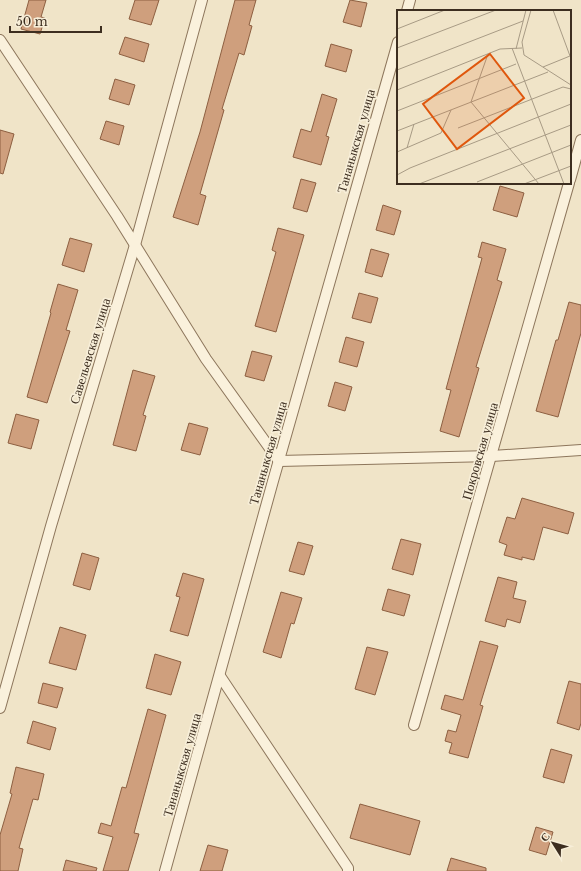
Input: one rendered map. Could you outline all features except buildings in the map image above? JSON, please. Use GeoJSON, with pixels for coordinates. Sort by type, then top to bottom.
{"type":"FeatureCollection","features":[{"type":"Feature","properties":{"kind":"street","name":"Савельевская улица"},"geometry":{"type":"LineString","coordinates":[[0,708],[51,526],[134,245],[202,0]]}},
{"type":"Feature","properties":{"kind":"street"},"geometry":{"type":"LineString","coordinates":[[407,10],[410,0]]}},
{"type":"Feature","properties":{"kind":"street"},"geometry":{"type":"LineString","coordinates":[[0,40],[134,245],[206,359],[279,461],[492,456],[581,450]]}},
{"type":"Feature","properties":{"kind":"street","name":"Тананыкская улица"},"geometry":{"type":"LineString","coordinates":[[166,871],[279,461],[397,46]]}},
{"type":"Feature","properties":{"kind":"street"},"geometry":{"type":"LineString","coordinates":[[571,176],[581,140]]}},
{"type":"Feature","properties":{"kind":"street","name":"Покровская улица"},"geometry":{"type":"LineString","coordinates":[[414,725],[569,184]]}},
{"type":"Feature","properties":{"kind":"street"},"geometry":{"type":"LineString","coordinates":[[220,676],[348,868],[348,871]]}}]}
